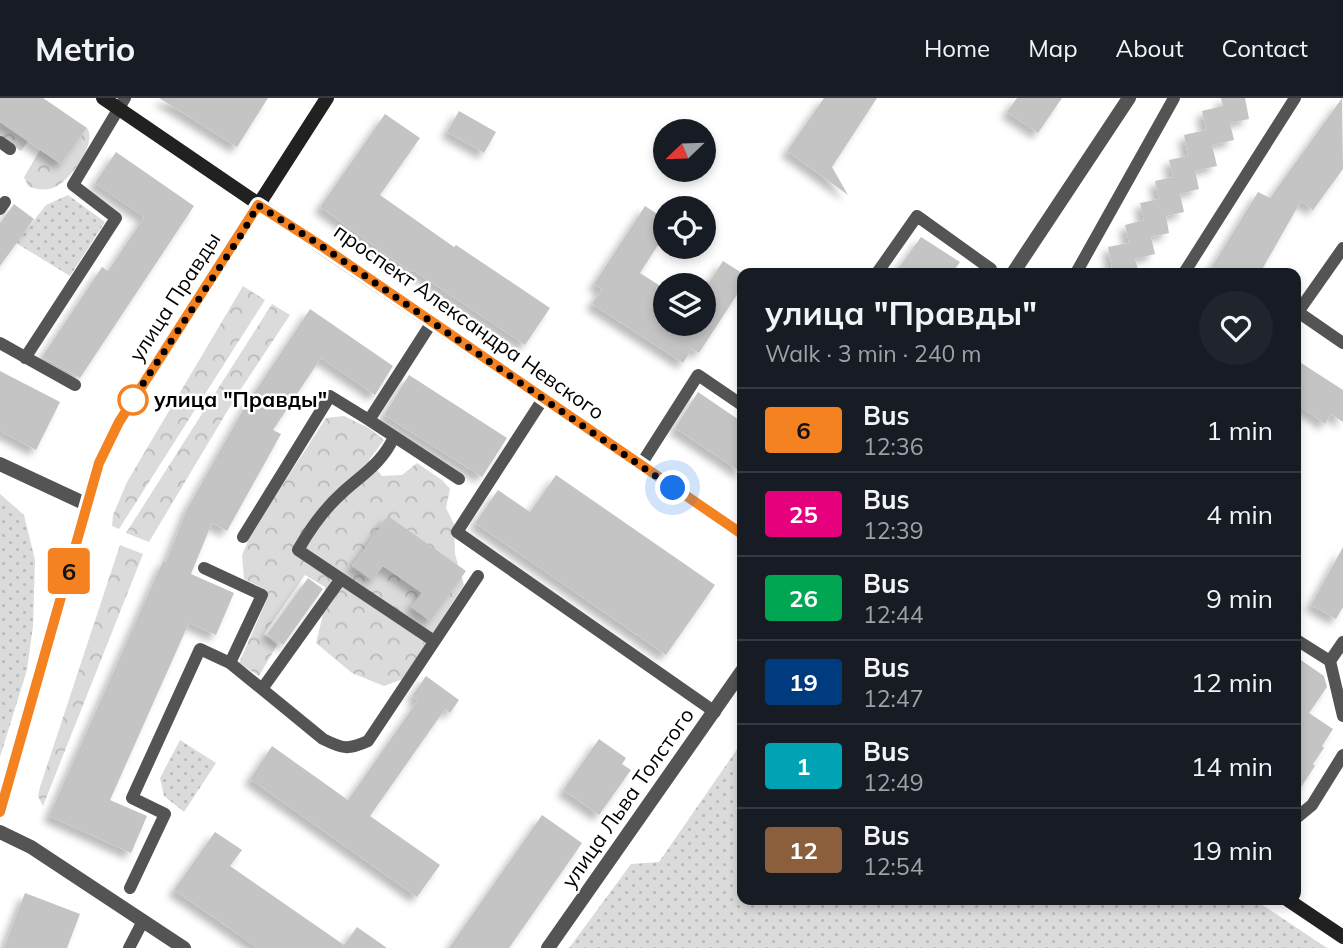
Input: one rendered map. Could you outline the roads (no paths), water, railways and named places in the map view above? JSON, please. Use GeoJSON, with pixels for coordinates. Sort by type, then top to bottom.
{"type":"FeatureCollection","features":[{"type":"Feature","properties":{"kind":"main road","name":"проспект Александра Невского"},"geometry":{"type":"LineString","coordinates":[[103,98],[122,103],[258,205],[737,531]]}},
{"type":"Feature","properties":{"kind":"main road","name":"улица Правды"},"geometry":{"type":"LineString","coordinates":[[0,812],[99,463],[119,422],[327,98]]}},
{"type":"Feature","properties":{"kind":"main road"},"geometry":{"type":"LineString","coordinates":[[1295,905],[1343,937]]}},
{"type":"Feature","properties":{"kind":"street"},"geometry":{"type":"LineString","coordinates":[[1016,268],[1129,98]]}},
{"type":"Feature","properties":{"kind":"street"},"geometry":{"type":"LineString","coordinates":[[0,464],[86,504]]}},
{"type":"Feature","properties":{"kind":"street","name":"улица Льва Толстого"},"geometry":{"type":"LineString","coordinates":[[548,948],[737,679]]}},
{"type":"Feature","properties":{"kind":"street"},"geometry":{"type":"LineString","coordinates":[[0,832],[31,847],[184,948]]}},
{"type":"Feature","properties":{"kind":"lane"},"geometry":{"type":"LineString","coordinates":[[1079,268],[1174,98]]}},
{"type":"Feature","properties":{"kind":"lane"},"geometry":{"type":"LineString","coordinates":[[1187,268],[1295,98]]}},
{"type":"Feature","properties":{"kind":"lane"},"geometry":{"type":"LineString","coordinates":[[25,358],[116,218],[72,186],[122,103]]}},
{"type":"Feature","properties":{"kind":"lane"},"geometry":{"type":"LineString","coordinates":[[880,268],[917,215],[990,268]]}},
{"type":"Feature","properties":{"kind":"lane"},"geometry":{"type":"LineString","coordinates":[[1301,308],[1343,248]]}},
{"type":"Feature","properties":{"kind":"lane"},"geometry":{"type":"LineString","coordinates":[[1301,314],[1343,343]]}},
{"type":"Feature","properties":{"kind":"lane"},"geometry":{"type":"LineString","coordinates":[[369,420],[432,322]]}},
{"type":"Feature","properties":{"kind":"lane"},"geometry":{"type":"LineString","coordinates":[[0,343],[75,385]]}},
{"type":"Feature","properties":{"kind":"lane"},"geometry":{"type":"LineString","coordinates":[[640,466],[698,376],[737,402]]}},
{"type":"Feature","properties":{"kind":"lane"},"geometry":{"type":"LineString","coordinates":[[243,537],[330,396],[459,479]]}},
{"type":"Feature","properties":{"kind":"lane"},"geometry":{"type":"LineString","coordinates":[[543,399],[457,532],[715,712]]}},
{"type":"Feature","properties":{"kind":"lane"},"geometry":{"type":"LineString","coordinates":[[394,436],[388,451],[374,468],[340,495],[318,518],[298,550],[434,641]]}},
{"type":"Feature","properties":{"kind":"lane"},"geometry":{"type":"LineString","coordinates":[[204,568],[262,595],[230,663]]}},
{"type":"Feature","properties":{"kind":"lane"},"geometry":{"type":"LineString","coordinates":[[130,888],[165,814],[132,798],[200,649],[230,663],[323,739],[341,748],[355,747],[368,741],[478,576]]}},
{"type":"Feature","properties":{"kind":"lane"},"geometry":{"type":"LineString","coordinates":[[262,689],[340,580]]}},
{"type":"Feature","properties":{"kind":"lane"},"geometry":{"type":"LineString","coordinates":[[1329,661],[1343,642]]}},
{"type":"Feature","properties":{"kind":"lane"},"geometry":{"type":"LineString","coordinates":[[1301,643],[1329,661],[1343,716]]}},
{"type":"Feature","properties":{"kind":"lane"},"geometry":{"type":"LineString","coordinates":[[1301,814],[1312,805],[1343,755]]}},
{"type":"Feature","properties":{"kind":"lane"},"geometry":{"type":"LineString","coordinates":[[129,948],[143,921]]}},
{"type":"Feature","properties":{"kind":"place","name":"улица \"Правды\""},"geometry":{"type":"Point","coordinates":[133,400]}}]}
